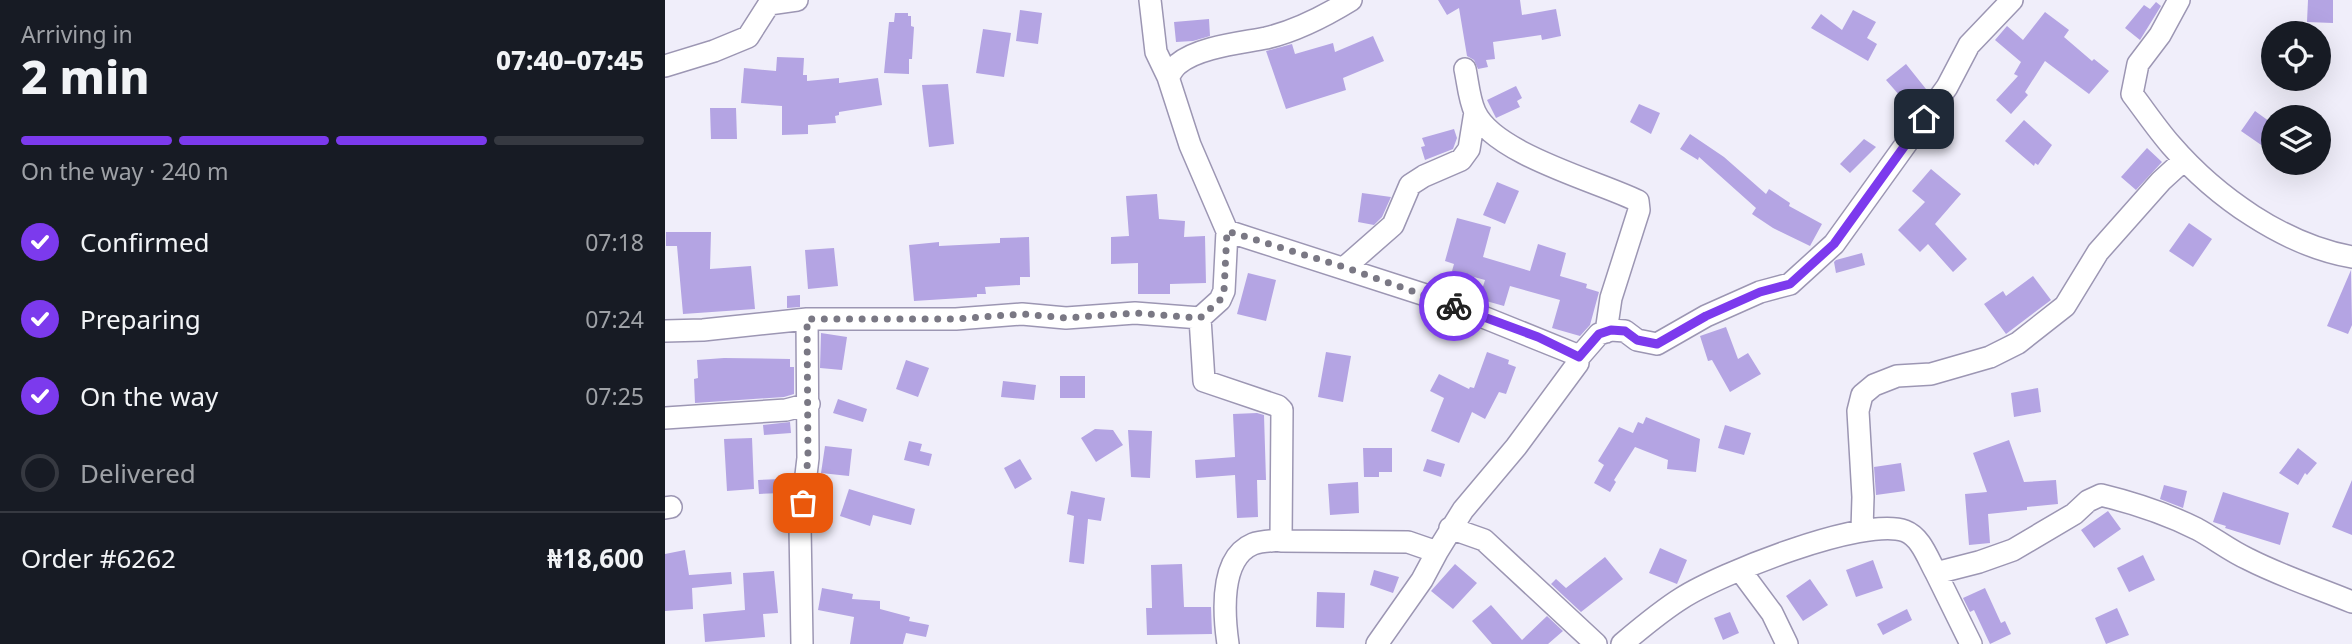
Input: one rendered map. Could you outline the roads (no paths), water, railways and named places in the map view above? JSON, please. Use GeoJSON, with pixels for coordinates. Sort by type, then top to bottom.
{"type":"FeatureCollection","features":[{"type":"Feature","properties":{"kind":"street"},"geometry":{"type":"LineString","coordinates":[[665,66],[748,37],[769,4],[797,0]]}},
{"type":"Feature","properties":{"kind":"street"},"geometry":{"type":"LineString","coordinates":[[665,331],[703,330],[807,319],[956,319],[1022,314],[1066,318],[1135,313],[1200,318],[1220,300],[1224,291],[1227,231],[1190,145],[1168,77],[1156,52],[1150,0]]}},
{"type":"Feature","properties":{"kind":"street"},"geometry":{"type":"LineString","coordinates":[[1168,77],[1178,64],[1192,57],[1231,43],[1279,33],[1324,16],[1351,0]]}},
{"type":"Feature","properties":{"kind":"street"},"geometry":{"type":"LineString","coordinates":[[1377,644],[1422,580],[1450,528],[1516,447],[1578,363],[1579,357],[1599,334],[1625,331],[1637,340],[1657,344],[1706,316],[1760,292],[1790,284],[1834,244],[1947,87],[1969,46],[2012,0]]}},
{"type":"Feature","properties":{"kind":"street"},"geometry":{"type":"LineString","coordinates":[[2179,0],[2160,35],[2138,64],[2132,94],[2184,160],[2252,217],[2321,250],[2352,257]]}},
{"type":"Feature","properties":{"kind":"street"},"geometry":{"type":"LineString","coordinates":[[1344,268],[1393,225],[1410,185],[1461,160],[1469,149],[1475,113],[1465,69]]}},
{"type":"Feature","properties":{"kind":"street"},"geometry":{"type":"LineString","coordinates":[[1475,113],[1492,132],[1523,153],[1638,201],[1639,210],[1611,298],[1606,332]]}},
{"type":"Feature","properties":{"kind":"street"},"geometry":{"type":"LineString","coordinates":[[1862,530],[1863,497],[1858,411],[1862,395],[1874,385],[1897,376],[1931,374],[1990,357],[2018,343],[2065,306],[2098,252],[2161,181],[2184,160]]}},
{"type":"Feature","properties":{"kind":"street"},"geometry":{"type":"LineString","coordinates":[[1227,231],[1441,300],[1538,337],[1579,357]]}},
{"type":"Feature","properties":{"kind":"street"},"geometry":{"type":"LineString","coordinates":[[1200,318],[1204,382],[1279,406],[1282,410],[1280,540]]}},
{"type":"Feature","properties":{"kind":"street"},"geometry":{"type":"LineString","coordinates":[[801,644],[800,526],[808,458],[809,404],[807,319]]}},
{"type":"Feature","properties":{"kind":"street"},"geometry":{"type":"LineString","coordinates":[[665,418],[786,410],[809,404]]}},
{"type":"Feature","properties":{"kind":"street"},"geometry":{"type":"LineString","coordinates":[[1936,573],[2013,550],[2101,495],[2141,505],[2155,513],[2171,517],[2201,531],[2249,560],[2352,602]]}},
{"type":"Feature","properties":{"kind":"street"},"geometry":{"type":"LineString","coordinates":[[1450,528],[1484,540],[1596,644]]}},
{"type":"Feature","properties":{"kind":"street"},"geometry":{"type":"LineString","coordinates":[[1622,644],[1683,597],[1740,570],[1798,548],[1862,530],[1903,530],[1915,537],[1971,644]]}},
{"type":"Feature","properties":{"kind":"street"},"geometry":{"type":"LineString","coordinates":[[1228,644],[1224,602],[1229,574],[1236,560],[1251,544],[1280,540],[1408,542],[1437,552]]}},
{"type":"Feature","properties":{"kind":"street"},"geometry":{"type":"LineString","coordinates":[[1740,570],[1772,613],[1787,644]]}}]}
